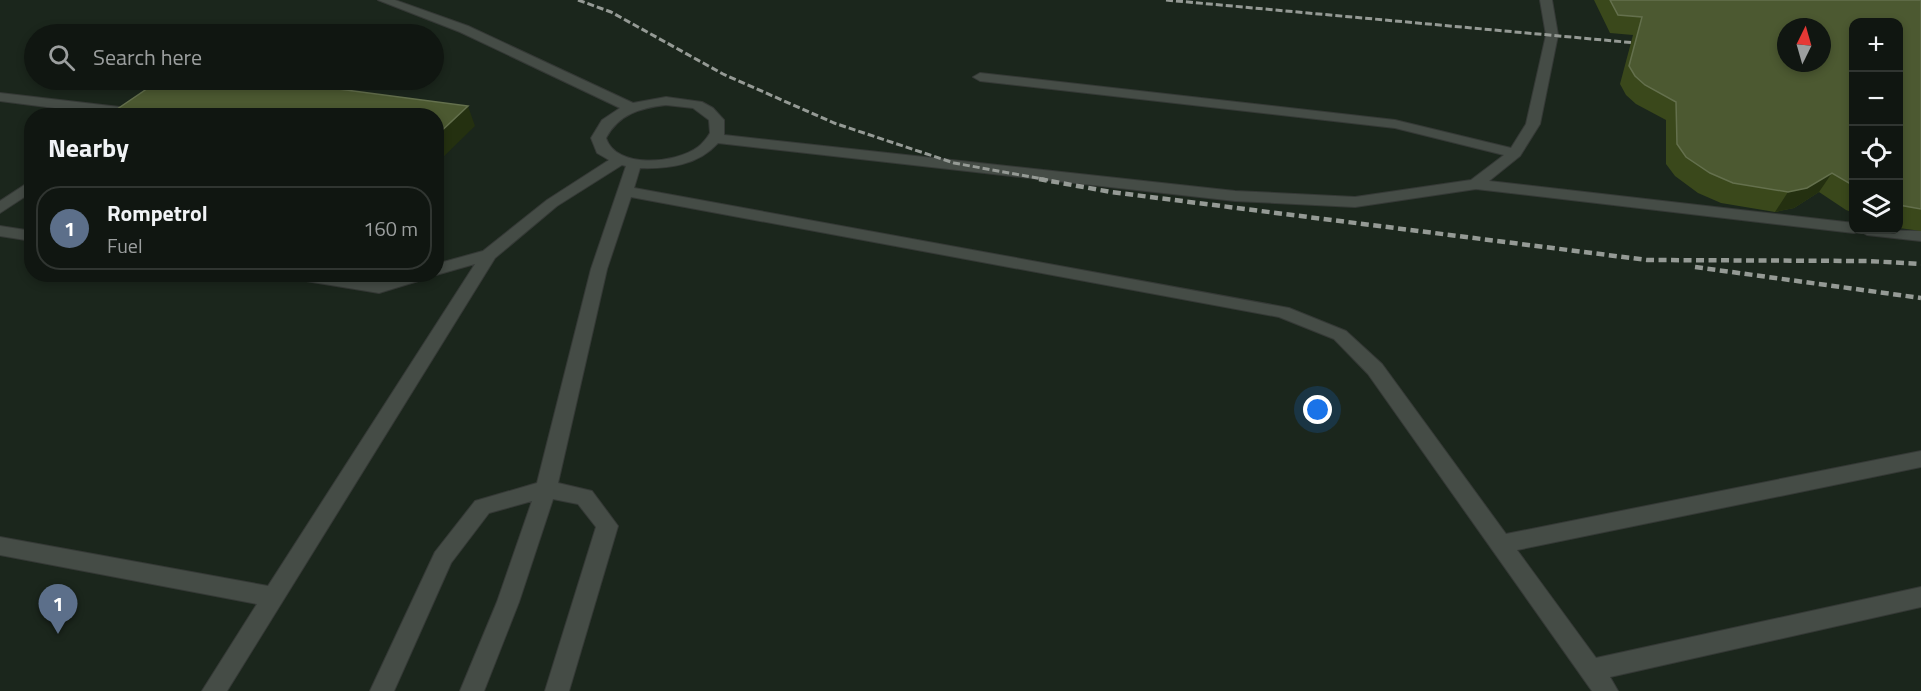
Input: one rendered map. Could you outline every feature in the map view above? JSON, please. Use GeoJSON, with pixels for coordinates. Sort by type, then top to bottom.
{"type":"FeatureCollection","features":[{"type":"Feature","properties":{"kind":"lane"},"geometry":{"type":"LineString","coordinates":[[384,0],[464,29],[632,108]]}},
{"type":"Feature","properties":{"kind":"lane"},"geometry":{"type":"LineString","coordinates":[[1476,184],[1515,153],[1533,124],[1552,35],[1546,0]]}},
{"type":"Feature","properties":{"kind":"lane"},"geometry":{"type":"LineString","coordinates":[[980,77],[1395,124],[1515,153]]}},
{"type":"Feature","properties":{"kind":"lane"},"geometry":{"type":"LineString","coordinates":[[0,97],[94,108]]}},
{"type":"Feature","properties":{"kind":"lane"},"geometry":{"type":"LineString","coordinates":[[666,101],[698,105],[710,111],[717,119],[719,129],[715,138],[702,151],[682,160],[658,165],[626,163],[606,154],[600,145],[600,135],[611,120],[632,108],[666,101]]}},
{"type":"Feature","properties":{"kind":"lane"},"geometry":{"type":"LineString","coordinates":[[715,138],[1235,196],[1355,202],[1476,184],[1849,227]]}},
{"type":"Feature","properties":{"kind":"lane"},"geometry":{"type":"LineString","coordinates":[[472,691],[508,602],[546,489],[599,269],[625,191],[626,163]]}},
{"type":"Feature","properties":{"kind":"lane"},"geometry":{"type":"LineString","coordinates":[[214,691],[489,255],[552,202],[626,163]]}},
{"type":"Feature","properties":{"kind":"lane"},"geometry":{"type":"LineString","coordinates":[[0,208],[24,190]]}},
{"type":"Feature","properties":{"kind":"lane"},"geometry":{"type":"LineString","coordinates":[[625,191],[1284,312],[1340,335],[1375,369],[1606,691]]}},
{"type":"Feature","properties":{"kind":"lane"},"geometry":{"type":"LineString","coordinates":[[0,231],[24,235]]}},
{"type":"Feature","properties":{"kind":"lane"},"geometry":{"type":"LineString","coordinates":[[1903,234],[1921,236]]}},
{"type":"Feature","properties":{"kind":"lane"},"geometry":{"type":"LineString","coordinates":[[444,268],[489,255]]}},
{"type":"Feature","properties":{"kind":"lane"},"geometry":{"type":"LineString","coordinates":[[346,282],[379,287],[396,282]]}},
{"type":"Feature","properties":{"kind":"lane"},"geometry":{"type":"LineString","coordinates":[[1501,544],[1921,459]]}},
{"type":"Feature","properties":{"kind":"lane"},"geometry":{"type":"LineString","coordinates":[[382,691],[443,558],[482,507],[546,489],[585,497],[607,526],[557,691]]}},
{"type":"Feature","properties":{"kind":"lane"},"geometry":{"type":"LineString","coordinates":[[0,546],[273,597]]}},
{"type":"Feature","properties":{"kind":"lane"},"geometry":{"type":"LineString","coordinates":[[1591,670],[1921,597]]}},
{"type":"Feature","properties":{"kind":"shaded area"},"geometry":{"type":"Polygon","coordinates":[[[0,0],[1921,0],[1921,691],[0,691],[0,0]]]}},
{"type":"Feature","properties":{"kind":"building"},"geometry":{"type":"Polygon","coordinates":[[[1610,0],[1921,0],[1921,209],[1903,206],[1903,18],[1849,18],[1849,183],[1832,173],[1807,188],[1788,192],[1733,183],[1710,173],[1686,157],[1677,144],[1676,102],[1645,85],[1635,76],[1629,66],[1642,17],[1618,15],[1610,0]]]}},
{"type":"Feature","properties":{"kind":"building"},"geometry":{"type":"Polygon","coordinates":[[[145,90],[346,90],[468,106],[444,128],[444,108],[119,108],[145,90]]]}},
{"type":"Feature","properties":{"kind":"railway"},"geometry":{"type":"LineString","coordinates":[[578,0],[611,12],[723,74],[834,123],[954,163],[1048,180]]}},
{"type":"Feature","properties":{"kind":"railway"},"geometry":{"type":"LineString","coordinates":[[1166,0],[1647,44]]}},
{"type":"Feature","properties":{"kind":"railway"},"geometry":{"type":"LineString","coordinates":[[1039,179],[1111,192],[1647,260],[1868,261],[1921,264]]}},
{"type":"Feature","properties":{"kind":"railway"},"geometry":{"type":"LineString","coordinates":[[1695,267],[1921,298]]}},
{"type":"Feature","properties":{"kind":"place","name":"Rompetrol"},"geometry":{"type":"Point","coordinates":[58,634]}}]}
